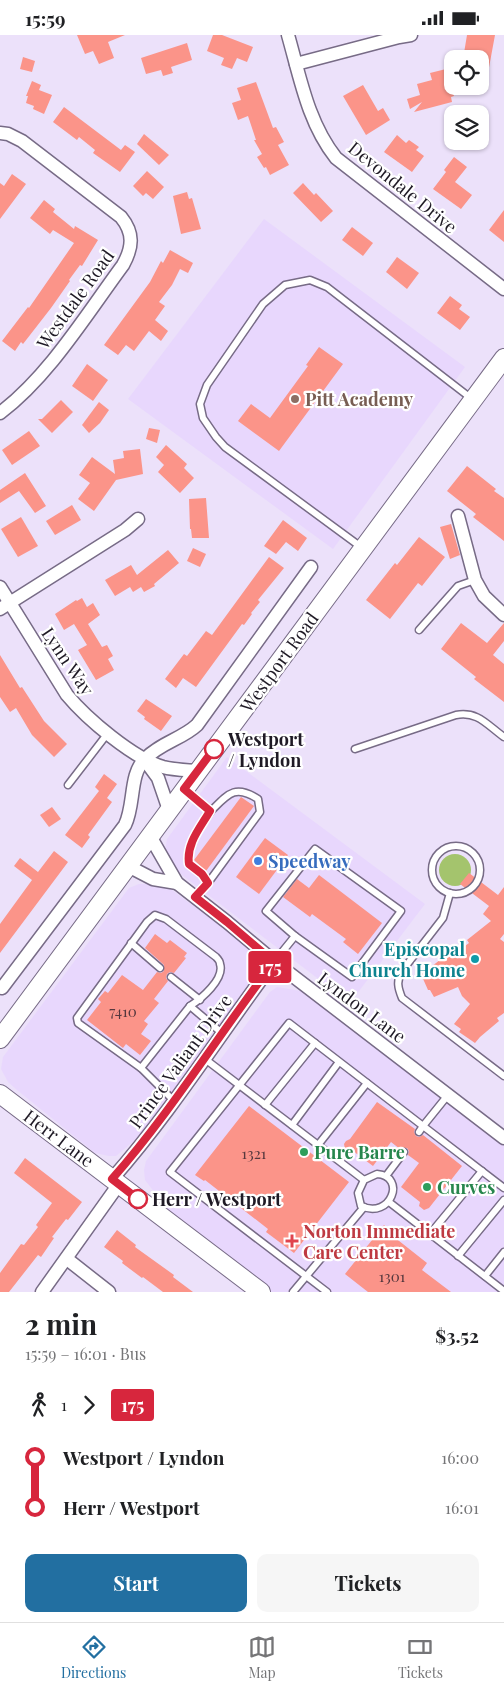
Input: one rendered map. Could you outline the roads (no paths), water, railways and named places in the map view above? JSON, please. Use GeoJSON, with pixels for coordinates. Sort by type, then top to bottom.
{"type":"FeatureCollection","features":[{"type":"Feature","properties":{"kind":"main road","name":"Westport Road"},"geometry":{"type":"LineString","coordinates":[[0,1039],[504,357]]}},
{"type":"Feature","properties":{"kind":"main road","name":"Herr Lane"},"geometry":{"type":"LineString","coordinates":[[0,1094],[261,1292]]}},
{"type":"Feature","properties":{"kind":"street","name":"Devondale Drive"},"geometry":{"type":"LineString","coordinates":[[288,35],[317,128],[336,158],[502,283]]}},
{"type":"Feature","properties":{"kind":"street"},"geometry":{"type":"LineString","coordinates":[[296,64],[411,35]]}},
{"type":"Feature","properties":{"kind":"street","name":"Westdale Road"},"geometry":{"type":"LineString","coordinates":[[0,133],[8,134],[22,141],[122,217],[131,235],[131,245],[123,265],[42,375],[24,394],[0,413]]}},
{"type":"Feature","properties":{"kind":"street"},"geometry":{"type":"LineString","coordinates":[[458,516],[475,580],[484,595],[504,615]]}},
{"type":"Feature","properties":{"kind":"street"},"geometry":{"type":"LineString","coordinates":[[5,606],[125,530],[138,519]]}},
{"type":"Feature","properties":{"kind":"street"},"geometry":{"type":"LineString","coordinates":[[2,988],[125,825],[132,809],[135,779],[144,759],[172,740],[191,731],[197,725],[311,567]]}},
{"type":"Feature","properties":{"kind":"street","name":"Lynn Way"},"geometry":{"type":"LineString","coordinates":[[0,587],[5,606],[80,711],[144,759],[163,767],[198,771]]}},
{"type":"Feature","properties":{"kind":"street","name":"Lynn Way"},"geometry":{"type":"LineString","coordinates":[[144,759],[158,778],[169,810]]}},
{"type":"Feature","properties":{"kind":"street","name":"Lyndon Lane"},"geometry":{"type":"LineString","coordinates":[[150,836],[177,883],[274,962],[504,1138]]}},
{"type":"Feature","properties":{"kind":"street","name":"Lyndon Lane"},"geometry":{"type":"LineString","coordinates":[[128,866],[153,879],[177,883]]}},
{"type":"Feature","properties":{"kind":"street","name":"Prince Valiant Drive"},"geometry":{"type":"LineString","coordinates":[[42,1292],[66,1259],[131,1157],[205,1059],[274,962]]}},
{"type":"Feature","properties":{"kind":"street"},"geometry":{"type":"LineString","coordinates":[[66,1259],[109,1292]]}},
{"type":"Feature","properties":{"kind":"lane"},"geometry":{"type":"LineString","coordinates":[[363,548],[225,447],[203,418],[200,404],[207,385],[263,304],[285,285],[310,280],[327,287],[473,400]]}},
{"type":"Feature","properties":{"kind":"lane"},"geometry":{"type":"LineString","coordinates":[[419,630],[458,586],[475,580]]}},
{"type":"Feature","properties":{"kind":"lane"},"geometry":{"type":"LineString","coordinates":[[356,749],[466,713],[474,715],[504,737]]}},
{"type":"Feature","properties":{"kind":"lane"},"geometry":{"type":"LineString","coordinates":[[68,785],[108,733]]}},
{"type":"Feature","properties":{"kind":"lane"},"geometry":{"type":"LineString","coordinates":[[184,789],[210,811]]}},
{"type":"Feature","properties":{"kind":"lane"},"geometry":{"type":"LineString","coordinates":[[195,897],[208,883],[260,812],[258,799],[249,793],[237,791],[227,795],[210,811],[195,836],[188,854],[189,864],[202,874],[208,883]]}},
{"type":"Feature","properties":{"kind":"lane"},"geometry":{"type":"LineString","coordinates":[[457,846],[471,851],[479,864],[480,871],[474,885],[468,891],[450,893],[444,891],[433,879],[433,863],[442,850],[457,846]]}},
{"type":"Feature","properties":{"kind":"lane"},"geometry":{"type":"LineString","coordinates":[[315,849],[401,911],[352,977],[294,936],[266,911],[315,849]]}},
{"type":"Feature","properties":{"kind":"lane"},"geometry":{"type":"LineString","coordinates":[[450,893],[443,918],[402,971],[399,976],[398,987],[402,998],[504,1076]]}},
{"type":"Feature","properties":{"kind":"lane"},"geometry":{"type":"LineString","coordinates":[[141,1069],[190,1006],[200,1000],[219,977],[221,965],[216,957],[166,919],[156,915],[147,921],[77,1018],[78,1023],[141,1069],[174,1101]]}},
{"type":"Feature","properties":{"kind":"lane"},"geometry":{"type":"LineString","coordinates":[[274,962],[294,936]]}},
{"type":"Feature","properties":{"kind":"lane"},"geometry":{"type":"LineString","coordinates":[[131,943],[160,968]]}},
{"type":"Feature","properties":{"kind":"lane"},"geometry":{"type":"LineString","coordinates":[[172,977],[200,1000]]}},
{"type":"Feature","properties":{"kind":"lane"},"geometry":{"type":"LineString","coordinates":[[190,1006],[223,1034]]}},
{"type":"Feature","properties":{"kind":"lane"},"geometry":{"type":"LineString","coordinates":[[327,1292],[170,1172],[289,1023],[367,1083],[421,1129],[504,1188]]}},
{"type":"Feature","properties":{"kind":"lane"},"geometry":{"type":"LineString","coordinates":[[265,1105],[315,1043]]}},
{"type":"Feature","properties":{"kind":"lane"},"geometry":{"type":"LineString","coordinates":[[205,1059],[364,1180]]}},
{"type":"Feature","properties":{"kind":"lane"},"geometry":{"type":"LineString","coordinates":[[292,1125],[339,1062]]}},
{"type":"Feature","properties":{"kind":"lane"},"geometry":{"type":"LineString","coordinates":[[318,1145],[367,1083]]}},
{"type":"Feature","properties":{"kind":"lane"},"geometry":{"type":"LineString","coordinates":[[421,1129],[448,1095]]}},
{"type":"Feature","properties":{"kind":"lane"},"geometry":{"type":"LineString","coordinates":[[386,1176],[404,1152]]}},
{"type":"Feature","properties":{"kind":"lane"},"geometry":{"type":"LineString","coordinates":[[430,1234],[482,1171]]}},
{"type":"Feature","properties":{"kind":"lane"},"geometry":{"type":"LineString","coordinates":[[377,1174],[386,1176],[392,1184],[389,1202],[382,1207],[374,1209],[364,1207],[359,1201],[358,1193],[364,1180],[377,1174]]}},
{"type":"Feature","properties":{"kind":"lane"},"geometry":{"type":"LineString","coordinates":[[458,1256],[504,1200]]}},
{"type":"Feature","properties":{"kind":"lane"},"geometry":{"type":"LineString","coordinates":[[389,1202],[504,1291]]}},
{"type":"Feature","properties":{"kind":"lane"},"geometry":{"type":"LineString","coordinates":[[293,1292],[364,1207]]}},
{"type":"Feature","properties":{"kind":"lane"},"geometry":{"type":"LineString","coordinates":[[485,1276],[504,1251]]}},
{"type":"Feature","properties":{"kind":"place","name":"Pitt Academy"},"geometry":{"type":"Point","coordinates":[295,399]}},
{"type":"Feature","properties":{"kind":"place","name":"Westport / Lyndon"},"geometry":{"type":"Point","coordinates":[214,749]}},
{"type":"Feature","properties":{"kind":"place","name":"Speedway"},"geometry":{"type":"Point","coordinates":[258,861]}},
{"type":"Feature","properties":{"kind":"place","name":"Episcopal Church Home"},"geometry":{"type":"Point","coordinates":[475,959]}},
{"type":"Feature","properties":{"kind":"place","name":"Pure Barre"},"geometry":{"type":"Point","coordinates":[304,1152]}},
{"type":"Feature","properties":{"kind":"place","name":"Curves"},"geometry":{"type":"Point","coordinates":[427,1187]}},
{"type":"Feature","properties":{"kind":"place","name":"Herr / Westport"},"geometry":{"type":"Point","coordinates":[138,1199]}},
{"type":"Feature","properties":{"kind":"place","name":"Norton Immediate Care Center"},"geometry":{"type":"Point","coordinates":[292,1241]}}]}
